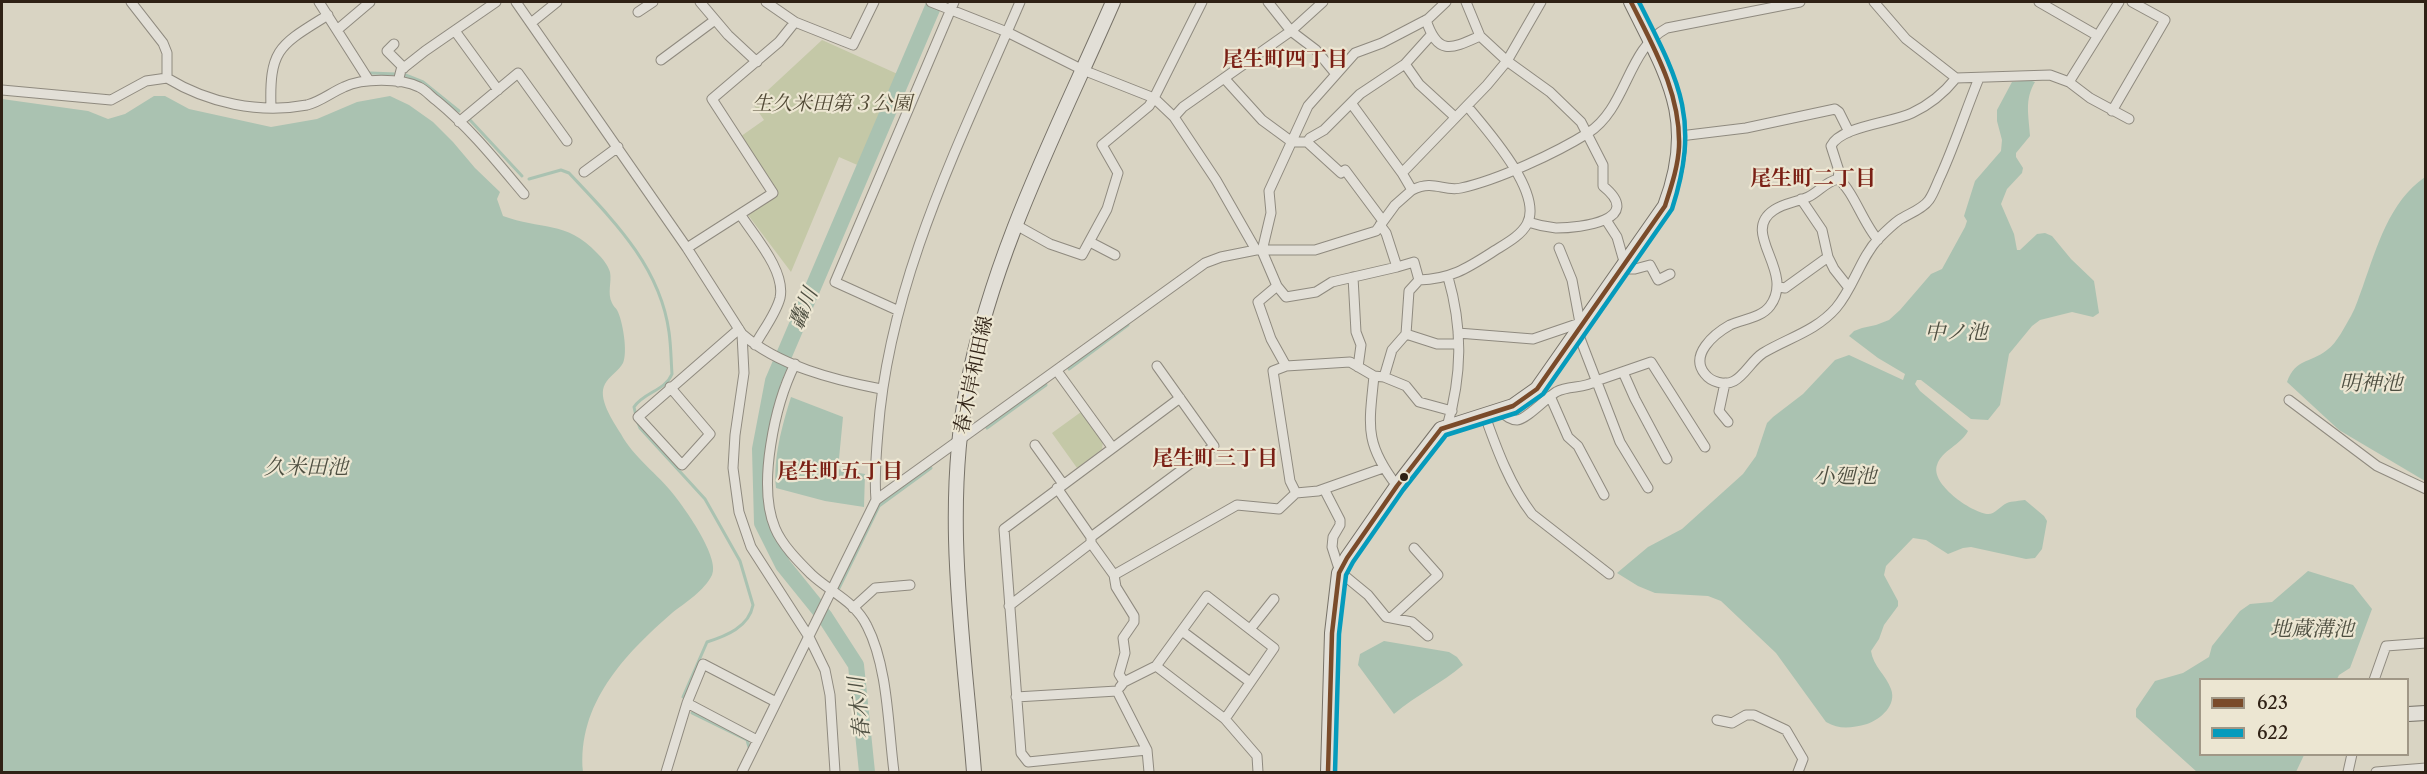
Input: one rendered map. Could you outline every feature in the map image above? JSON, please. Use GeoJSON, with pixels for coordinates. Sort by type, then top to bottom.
{"type":"FeatureCollection","features":[{"type":"Feature","properties":{"kind":"street"},"geometry":{"type":"LineString","coordinates":[[131,2],[162,42],[167,53],[167,78]]}},
{"type":"Feature","properties":{"kind":"street"},"geometry":{"type":"LineString","coordinates":[[318,2],[368,79]]}},
{"type":"Feature","properties":{"kind":"street"},"geometry":{"type":"LineString","coordinates":[[338,30],[370,2]]}},
{"type":"Feature","properties":{"kind":"street"},"geometry":{"type":"LineString","coordinates":[[398,82],[404,68],[469,19],[496,2]]}},
{"type":"Feature","properties":{"kind":"street"},"geometry":{"type":"LineString","coordinates":[[516,2],[618,147],[741,332],[755,345],[776,357],[855,384],[881,389]]}},
{"type":"Feature","properties":{"kind":"street"},"geometry":{"type":"LineString","coordinates":[[531,23],[557,2]]}},
{"type":"Feature","properties":{"kind":"street"},"geometry":{"type":"LineString","coordinates":[[639,12],[653,2]]}},
{"type":"Feature","properties":{"kind":"street"},"geometry":{"type":"LineString","coordinates":[[700,2],[728,35],[757,62]]}},
{"type":"Feature","properties":{"kind":"street"},"geometry":{"type":"LineString","coordinates":[[766,2],[795,22],[853,45],[874,2]]}},
{"type":"Feature","properties":{"kind":"street"},"geometry":{"type":"LineString","coordinates":[[931,2],[951,6],[1083,69],[1155,98],[1174,117],[1216,180],[1259,251],[1277,286],[1286,297],[1316,292],[1332,282],[1414,262],[1419,280]]}},
{"type":"Feature","properties":{"kind":"street"},"geometry":{"type":"LineString","coordinates":[[876,500],[874,481],[881,389],[906,283],[929,217],[1020,2]]}},
{"type":"Feature","properties":{"kind":"street","name":"春木岸和田線"},"geometry":{"type":"LineString","coordinates":[[974,772],[954,524],[967,384],[981,330],[1016,225],[1113,2]]}},
{"type":"Feature","properties":{"kind":"street"},"geometry":{"type":"LineString","coordinates":[[1016,225],[1050,244],[1082,255],[1107,209],[1118,174],[1102,145],[1149,106],[1155,98],[1202,2]]}},
{"type":"Feature","properties":{"kind":"street"},"geometry":{"type":"LineString","coordinates":[[1268,2],[1291,31],[1316,50],[1335,73]]}},
{"type":"Feature","properties":{"kind":"street"},"geometry":{"type":"LineString","coordinates":[[1174,117],[1183,107],[1291,31],[1323,2]]}},
{"type":"Feature","properties":{"kind":"street"},"geometry":{"type":"LineString","coordinates":[[1259,251],[1271,213],[1269,191],[1308,106],[1355,53],[1382,43],[1426,20],[1446,2]]}},
{"type":"Feature","properties":{"kind":"street"},"geometry":{"type":"LineString","coordinates":[[1466,2],[1480,36],[1507,61],[1550,92],[1581,122],[1603,165],[1603,186],[1614,194],[1618,203],[1616,212],[1606,220],[1559,228],[1528,222]]}},
{"type":"Feature","properties":{"kind":"street"},"geometry":{"type":"LineString","coordinates":[[1402,173],[1507,61],[1541,2]]}},
{"type":"Feature","properties":{"kind":"street"},"geometry":{"type":"LineString","coordinates":[[1328,772],[1331,649],[1340,572],[1364,530],[1438,433],[1448,427],[1513,406],[1537,388],[1665,206],[1676,171],[1680,136],[1671,86],[1631,2]]}},
{"type":"Feature","properties":{"kind":"street"},"geometry":{"type":"LineString","coordinates":[[742,772],[876,500],[1205,263],[1221,257],[1259,251],[1315,250],[1376,231],[1412,190],[1424,184],[1459,188],[1516,169],[1588,133],[1611,110],[1650,40],[1667,28],[1800,2]]}},
{"type":"Feature","properties":{"kind":"street"},"geometry":{"type":"LineString","coordinates":[[1874,2],[1906,39],[1956,78],[2050,75],[2069,82],[2128,119]]}},
{"type":"Feature","properties":{"kind":"street"},"geometry":{"type":"LineString","coordinates":[[2039,2],[2056,6],[2098,36]]}},
{"type":"Feature","properties":{"kind":"street"},"geometry":{"type":"LineString","coordinates":[[2069,82],[2119,2]]}},
{"type":"Feature","properties":{"kind":"street"},"geometry":{"type":"LineString","coordinates":[[2112,111],[2165,20],[2132,2]]}},
{"type":"Feature","properties":{"kind":"street"},"geometry":{"type":"LineString","coordinates":[[899,310],[835,282],[951,6]]}},
{"type":"Feature","properties":{"kind":"street"},"geometry":{"type":"LineString","coordinates":[[271,108],[272,67],[282,46],[328,15]]}},
{"type":"Feature","properties":{"kind":"street"},"geometry":{"type":"LineString","coordinates":[[660,60],[715,20]]}},
{"type":"Feature","properties":{"kind":"street"},"geometry":{"type":"LineString","coordinates":[[1426,20],[1438,43],[1448,48],[1480,36]]}},
{"type":"Feature","properties":{"kind":"street"},"geometry":{"type":"LineString","coordinates":[[687,249],[773,193],[712,99],[779,42],[795,22]]}},
{"type":"Feature","properties":{"kind":"street"},"geometry":{"type":"LineString","coordinates":[[455,31],[498,90]]}},
{"type":"Feature","properties":{"kind":"street"},"geometry":{"type":"LineString","coordinates":[[1307,142],[1324,130],[1360,93],[1405,64],[1432,34]]}},
{"type":"Feature","properties":{"kind":"street"},"geometry":{"type":"LineString","coordinates":[[394,44],[387,51],[404,68]]}},
{"type":"Feature","properties":{"kind":"street"},"geometry":{"type":"LineString","coordinates":[[1405,64],[1419,84],[1455,117]]}},
{"type":"Feature","properties":{"kind":"street"},"geometry":{"type":"LineString","coordinates":[[459,122],[518,72],[567,141]]}},
{"type":"Feature","properties":{"kind":"street"},"geometry":{"type":"LineString","coordinates":[[2,90],[111,100],[146,81],[167,78],[184,88],[212,98],[241,106],[271,108],[309,105],[346,86],[368,79],[398,82],[419,87],[459,122],[525,194]]}},
{"type":"Feature","properties":{"kind":"street"},"geometry":{"type":"LineString","coordinates":[[1224,78],[1262,120],[1292,142],[1307,142],[1341,173],[1345,170],[1360,187],[1382,223],[1397,267]]}},
{"type":"Feature","properties":{"kind":"street"},"geometry":{"type":"LineString","coordinates":[[1838,179],[1839,171],[1831,146],[1834,140],[1849,132],[1914,112],[1934,100],[1956,78]]}},
{"type":"Feature","properties":{"kind":"street"},"geometry":{"type":"LineString","coordinates":[[1878,240],[1864,223],[1844,183],[1838,179],[1829,181],[1811,196],[1773,211],[1765,218],[1762,228],[1764,241],[1778,274],[1779,287],[1773,302],[1763,313],[1729,326],[1703,348],[1700,365],[1705,374],[1713,381],[1725,383],[1735,381],[1763,353],[1805,333],[1836,308],[1865,257],[1878,240],[1897,221],[1929,201],[1979,78]]}},
{"type":"Feature","properties":{"kind":"street"},"geometry":{"type":"LineString","coordinates":[[1351,103],[1412,190]]}},
{"type":"Feature","properties":{"kind":"street"},"geometry":{"type":"LineString","coordinates":[[1396,486],[1383,468],[1369,429],[1379,376],[1392,350],[1406,334],[1409,291],[1419,280],[1448,277],[1516,236],[1528,222],[1529,208],[1525,190],[1516,169],[1467,106]]}},
{"type":"Feature","properties":{"kind":"street"},"geometry":{"type":"LineString","coordinates":[[1680,136],[1746,128],[1835,109],[1839,112],[1849,132]]}},
{"type":"Feature","properties":{"kind":"street"},"geometry":{"type":"LineString","coordinates":[[585,172],[618,147]]}},
{"type":"Feature","properties":{"kind":"street"},"geometry":{"type":"LineString","coordinates":[[1801,200],[1822,230],[1828,257],[1840,279],[1849,288]]}},
{"type":"Feature","properties":{"kind":"street"},"geometry":{"type":"LineString","coordinates":[[740,214],[778,273],[781,285],[780,300],[755,345]]}},
{"type":"Feature","properties":{"kind":"street"},"geometry":{"type":"LineString","coordinates":[[1606,220],[1617,237],[1624,267]]}},
{"type":"Feature","properties":{"kind":"street"},"geometry":{"type":"LineString","coordinates":[[1090,242],[1115,255]]}},
{"type":"Feature","properties":{"kind":"street"},"geometry":{"type":"LineString","coordinates":[[1559,248],[1572,280],[1581,327],[1596,381],[1620,442],[1648,488]]}},
{"type":"Feature","properties":{"kind":"street"},"geometry":{"type":"LineString","coordinates":[[1779,287],[1785,288],[1828,257]]}},
{"type":"Feature","properties":{"kind":"street"},"geometry":{"type":"LineString","coordinates":[[1624,267],[1635,269],[1650,265],[1658,280],[1670,274]]}},
{"type":"Feature","properties":{"kind":"street"},"geometry":{"type":"LineString","coordinates":[[1353,277],[1356,332],[1361,345],[1358,367]]}},
{"type":"Feature","properties":{"kind":"street"},"geometry":{"type":"LineString","coordinates":[[1448,277],[1455,301],[1459,371],[1448,427]]}},
{"type":"Feature","properties":{"kind":"street"},"geometry":{"type":"LineString","coordinates":[[1277,286],[1258,302],[1271,339],[1286,366]]}},
{"type":"Feature","properties":{"kind":"street"},"geometry":{"type":"LineString","coordinates":[[1458,333],[1533,339],[1581,327]]}},
{"type":"Feature","properties":{"kind":"street"},"geometry":{"type":"LineString","coordinates":[[670,387],[710,435],[682,465],[638,417],[670,387],[741,332]]}},
{"type":"Feature","properties":{"kind":"street"},"geometry":{"type":"LineString","coordinates":[[741,332],[744,373],[735,435],[733,468],[740,512],[751,547],[809,637],[825,670],[831,694],[835,772]]}},
{"type":"Feature","properties":{"kind":"street"},"geometry":{"type":"LineString","coordinates":[[1406,334],[1437,344],[1458,345]]}},
{"type":"Feature","properties":{"kind":"street"},"geometry":{"type":"LineString","coordinates":[[1500,411],[1509,418],[1523,418],[1551,396],[1571,386],[1588,386],[1596,381],[1652,362],[1705,447]]}},
{"type":"Feature","properties":{"kind":"street"},"geometry":{"type":"LineString","coordinates":[[1296,493],[1290,481],[1273,371],[1286,366],[1350,363],[1406,386],[1419,402],[1452,411]]}},
{"type":"Feature","properties":{"kind":"street"},"geometry":{"type":"LineString","coordinates":[[795,364],[786,383],[775,423],[769,458],[769,509],[775,529],[800,563],[853,608],[866,623],[881,666],[894,772]]}},
{"type":"Feature","properties":{"kind":"street"},"geometry":{"type":"LineString","coordinates":[[1009,606],[1214,446],[1157,366]]}},
{"type":"Feature","properties":{"kind":"street"},"geometry":{"type":"LineString","coordinates":[[1057,371],[1112,447]]}},
{"type":"Feature","properties":{"kind":"street"},"geometry":{"type":"LineString","coordinates":[[1623,372],[1667,459]]}},
{"type":"Feature","properties":{"kind":"street"},"geometry":{"type":"LineString","coordinates":[[1725,383],[1719,411],[1728,422]]}},
{"type":"Feature","properties":{"kind":"street"},"geometry":{"type":"LineString","coordinates":[[1551,396],[1568,437],[1578,446],[1604,495]]}},
{"type":"Feature","properties":{"kind":"street"},"geometry":{"type":"LineString","coordinates":[[1147,750],[1028,762],[1021,753],[1004,529],[1180,398]]}},
{"type":"Feature","properties":{"kind":"street"},"geometry":{"type":"LineString","coordinates":[[2289,399],[2377,466],[2426,489]]}},
{"type":"Feature","properties":{"kind":"street"},"geometry":{"type":"LineString","coordinates":[[1485,416],[1502,461],[1523,502],[1532,514],[1609,574]]}},
{"type":"Feature","properties":{"kind":"street"},"geometry":{"type":"LineString","coordinates":[[1035,446],[1114,575],[1116,587],[1134,616],[1134,622],[1123,638],[1125,653],[1119,674],[1124,682]]}},
{"type":"Feature","properties":{"kind":"street"},"geometry":{"type":"LineString","coordinates":[[1114,575],[1237,505],[1279,509],[1296,493],[1324,489],[1383,468]]}},
{"type":"Feature","properties":{"kind":"street"},"geometry":{"type":"LineString","coordinates":[[1324,489],[1340,520],[1340,525],[1333,537],[1332,547],[1340,572],[1368,595],[1386,616],[1412,622],[1428,636]]}},
{"type":"Feature","properties":{"kind":"street"},"geometry":{"type":"LineString","coordinates":[[1391,618],[1438,575],[1414,548]]}},
{"type":"Feature","properties":{"kind":"street"},"geometry":{"type":"LineString","coordinates":[[853,608],[875,588],[910,585]]}},
{"type":"Feature","properties":{"kind":"street"},"geometry":{"type":"LineString","coordinates":[[1016,698],[1117,691],[1124,682],[1156,666],[1207,596],[1274,648],[1225,719]]}},
{"type":"Feature","properties":{"kind":"street"},"geometry":{"type":"LineString","coordinates":[[1251,628],[1274,599]]}},
{"type":"Feature","properties":{"kind":"street"},"geometry":{"type":"LineString","coordinates":[[1182,631],[1250,682]]}},
{"type":"Feature","properties":{"kind":"street"},"geometry":{"type":"LineString","coordinates":[[2375,678],[2386,646],[2426,643]]}},
{"type":"Feature","properties":{"kind":"street"},"geometry":{"type":"LineString","coordinates":[[666,772],[687,703],[703,664],[777,702]]}},
{"type":"Feature","properties":{"kind":"street"},"geometry":{"type":"LineString","coordinates":[[1156,666],[1225,719],[1257,756],[1258,772]]}},
{"type":"Feature","properties":{"kind":"street"},"geometry":{"type":"LineString","coordinates":[[1117,691],[1147,750],[1149,772]]}},
{"type":"Feature","properties":{"kind":"street"},"geometry":{"type":"LineString","coordinates":[[687,703],[758,741]]}},
{"type":"Feature","properties":{"kind":"street"},"geometry":{"type":"LineString","coordinates":[[2409,714],[2426,713]]}},
{"type":"Feature","properties":{"kind":"street"},"geometry":{"type":"LineString","coordinates":[[1717,720],[1732,723],[1746,715],[1754,715],[1786,730],[1803,759],[1798,772]]}},
{"type":"Feature","properties":{"kind":"street"},"geometry":{"type":"LineString","coordinates":[[2348,772],[2352,756]]}},
{"type":"Feature","properties":{"kind":"street"},"geometry":{"type":"LineString","coordinates":[[2376,772],[2426,768]]}},
{"type":"Feature","properties":{"kind":"green space","name":"生久米田第３公園"},"geometry":{"type":"Polygon","coordinates":[[[822,40],[902,76],[862,167],[839,157],[791,272],[745,211],[778,194],[737,139],[764,120],[753,104],[822,40]]]}},
{"type":"Feature","properties":{"kind":"green space"},"geometry":{"type":"Polygon","coordinates":[[[1081,412],[1103,442],[1102,449],[1077,468],[1052,433],[1081,412]]]}},
{"type":"Feature","properties":{"kind":"water","name":"小廻池"},"geometry":{"type":"Polygon","coordinates":[[[2029,80],[2035,82],[2028,102],[2030,136],[2016,153],[2023,168],[2022,173],[2007,189],[2001,204],[2014,234],[2017,250],[2020,250],[2037,234],[2045,233],[2052,236],[2071,259],[2094,281],[2099,313],[2093,317],[2072,312],[2040,320],[2032,326],[2009,354],[2000,405],[1988,420],[1971,419],[1921,380],[1917,380],[1915,384],[1920,391],[1968,431],[1943,455],[1937,465],[1936,472],[1946,488],[1962,503],[1987,514],[1993,513],[2007,503],[2025,500],[2047,521],[2042,549],[2035,558],[2026,559],[1971,547],[1948,554],[1926,540],[1913,538],[1886,566],[1884,575],[1898,601],[1898,606],[1884,625],[1871,651],[1874,661],[1891,689],[1890,706],[1877,719],[1867,724],[1851,727],[1836,726],[1826,722],[1776,653],[1721,601],[1708,596],[1655,593],[1617,573],[1648,547],[1682,529],[1743,474],[1756,456],[1767,423],[1803,394],[1835,360],[1849,355],[1903,380],[1905,374],[1878,358],[1849,336],[1854,331],[1889,320],[1931,274],[1942,269],[1965,227],[1967,221],[1964,216],[1975,181],[2001,151],[2002,140],[1997,121],[1997,110],[2012,82],[2029,80]]]}},
{"type":"Feature","properties":{"kind":"water","name":"久米田池"},"geometry":{"type":"Polygon","coordinates":[[[154,96],[165,96],[189,109],[271,127],[317,119],[357,102],[390,96],[409,105],[433,122],[453,142],[500,192],[497,199],[503,216],[552,227],[574,235],[586,243],[606,264],[610,272],[612,304],[621,322],[625,352],[623,363],[605,384],[604,403],[626,442],[668,487],[693,522],[707,546],[713,567],[712,575],[705,586],[654,629],[621,664],[607,683],[588,724],[583,747],[583,772],[2,772],[2,99],[88,111],[108,119],[125,114],[154,96]]]}},
{"type":"Feature","properties":{"kind":"water","name":"明神池"},"geometry":{"type":"Polygon","coordinates":[[[2425,177],[2425,481],[2339,430],[2287,382],[2299,365],[2327,350],[2337,339],[2351,316],[2379,241],[2393,212],[2402,199],[2425,177]]]}},
{"type":"Feature","properties":{"kind":"water"},"geometry":{"type":"Polygon","coordinates":[[[791,397],[843,417],[838,469],[865,474],[864,507],[825,501],[776,488],[777,454],[791,397]]]}},
{"type":"Feature","properties":{"kind":"water","name":"地蔵溝池"},"geometry":{"type":"Polygon","coordinates":[[[2308,571],[2353,585],[2372,609],[2350,668],[2338,678],[2199,678],[2199,756],[2304,756],[2296,772],[2197,772],[2136,717],[2136,709],[2155,681],[2183,673],[2209,657],[2212,646],[2240,611],[2250,604],[2272,602],[2308,571]]]}},
{"type":"Feature","properties":{"kind":"water"},"geometry":{"type":"Polygon","coordinates":[[[1384,641],[1449,652],[1463,665],[1394,714],[1358,665],[1360,654],[1384,641]]]}},
{"type":"Feature","properties":{"kind":"waterway","name":"轟川"},"geometry":{"type":"LineString","coordinates":[[867,772],[856,665],[825,617],[783,565],[762,523],[760,449],[773,381],[935,2]]}},
{"type":"Feature","properties":{"kind":"waterway"},"geometry":{"type":"LineString","coordinates":[[370,73],[396,74]]}},
{"type":"Feature","properties":{"kind":"waterway"},"geometry":{"type":"LineString","coordinates":[[403,74],[423,82],[459,111]]}},
{"type":"Feature","properties":{"kind":"waterway"},"geometry":{"type":"LineString","coordinates":[[470,120],[522,176]]}},
{"type":"Feature","properties":{"kind":"waterway"},"geometry":{"type":"LineString","coordinates":[[529,179],[561,170],[569,173],[632,245],[656,286],[669,332],[672,374],[665,384],[638,402],[634,407],[636,416]]}},
{"type":"Feature","properties":{"kind":"waterway"},"geometry":{"type":"LineString","coordinates":[[1069,369],[1128,325]]}},
{"type":"Feature","properties":{"kind":"waterway"},"geometry":{"type":"LineString","coordinates":[[987,428],[1046,385]]}},
{"type":"Feature","properties":{"kind":"waterway"},"geometry":{"type":"LineString","coordinates":[[638,423],[640,428],[705,499],[740,561],[753,605],[747,619],[736,630],[707,642],[683,697]]}},
{"type":"Feature","properties":{"kind":"waterway"},"geometry":{"type":"LineString","coordinates":[[839,588],[879,506],[931,468]]}},
{"type":"Feature","properties":{"kind":"waterway"},"geometry":{"type":"LineString","coordinates":[[692,713],[747,740],[749,747]]}},
{"type":"Feature","properties":{"kind":"transit line","name":"623"},"geometry":{"type":"LineString","coordinates":[[1328,772],[1332,633],[1339,573],[1347,558],[1397,486],[1441,429],[1513,406],[1537,389],[1665,206],[1674,177],[1679,147],[1676,108],[1664,72],[1631,2]]}},
{"type":"Feature","properties":{"kind":"transit line","name":"622"},"geometry":{"type":"LineString","coordinates":[[1335,772],[1339,634],[1346,575],[1353,562],[1403,490],[1446,435],[1516,413],[1543,394],[1672,209],[1681,178],[1685,150],[1685,125],[1675,78],[1639,2]]}},
{"type":"Feature","properties":{"kind":"district","name":"尾生町四丁目"},"geometry":{"type":"Point","coordinates":[1285,60]}},
{"type":"Feature","properties":{"kind":"district","name":"尾生町二丁目"},"geometry":{"type":"Point","coordinates":[1813,179]}},
{"type":"Feature","properties":{"kind":"district","name":"尾生町三丁目"},"geometry":{"type":"Point","coordinates":[1215,459]}},
{"type":"Feature","properties":{"kind":"district","name":"尾生町五丁目"},"geometry":{"type":"Point","coordinates":[840,472]}},
{"type":"Feature","properties":{"kind":"water label","name":"中ノ池"},"geometry":{"type":"Point","coordinates":[1956,333]}},
{"type":"Feature","properties":{"kind":"water label","name":"春木川"},"geometry":{"type":"Point","coordinates":[860,708]}}]}
